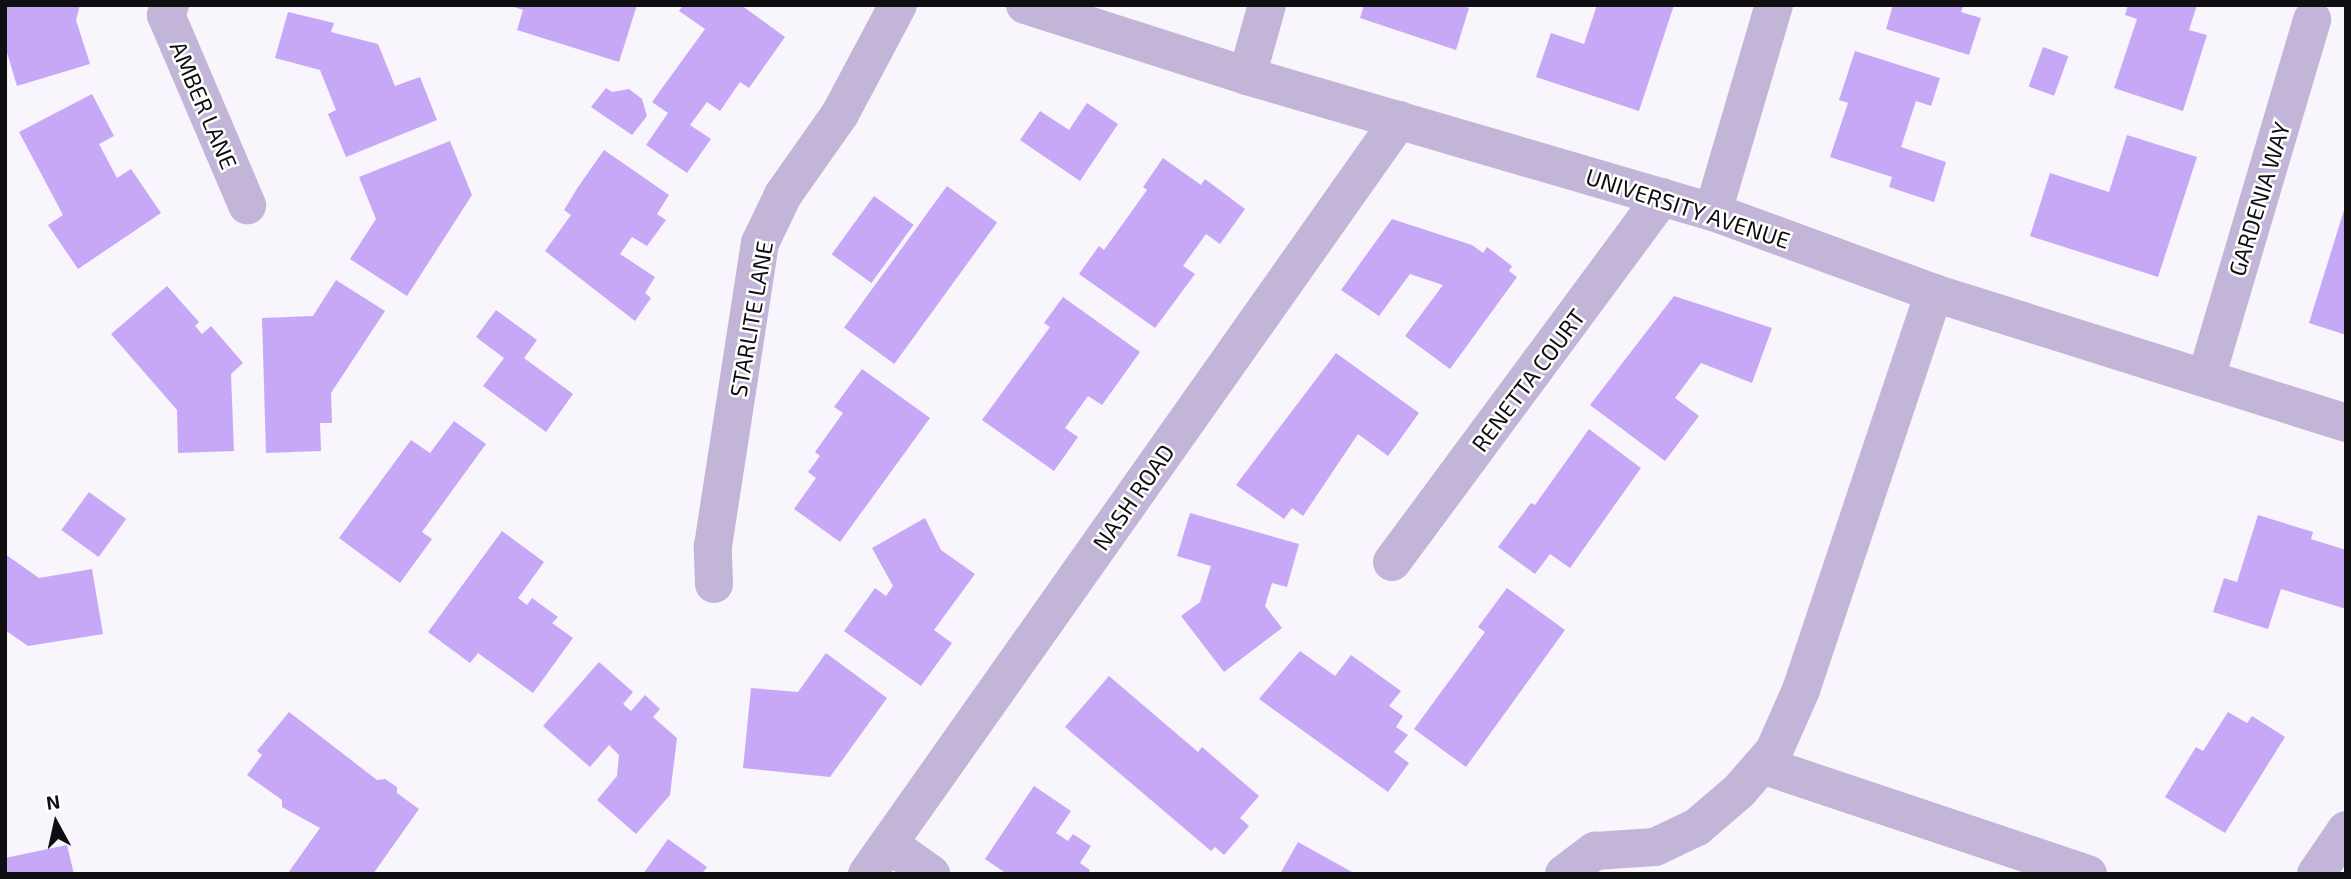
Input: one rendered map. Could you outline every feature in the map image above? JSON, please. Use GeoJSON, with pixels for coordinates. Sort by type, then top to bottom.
{"type":"FeatureCollection","features":[{"type":"Feature","properties":{"kind":"street","name":"AMBER LANE"},"geometry":{"type":"LineString","coordinates":[[170,5],[166,15],[247,205]]}},
{"type":"Feature","properties":{"kind":"street","name":"STARLITE LANE"},"geometry":{"type":"LineString","coordinates":[[714,584],[713,547],[760,243],[783,195],[840,114],[898,5]]}},
{"type":"Feature","properties":{"kind":"street","name":"UNIVERSITY AVENUE"},"geometry":{"type":"LineString","coordinates":[[1025,5],[1247,76],[1713,212],[1934,293],[2346,423]]}},
{"type":"Feature","properties":{"kind":"street"},"geometry":{"type":"LineString","coordinates":[[1247,76],[1267,5]]}},
{"type":"Feature","properties":{"kind":"street"},"geometry":{"type":"LineString","coordinates":[[1713,212],[1774,5]]}},
{"type":"Feature","properties":{"kind":"street","name":"GARDENIA WAY"},"geometry":{"type":"LineString","coordinates":[[2206,379],[2312,19]]}},
{"type":"Feature","properties":{"kind":"street","name":"NASH ROAD"},"geometry":{"type":"LineString","coordinates":[[878,859],[1399,120]]}},
{"type":"Feature","properties":{"kind":"street","name":"RENETTA COURT"},"geometry":{"type":"LineString","coordinates":[[1392,562],[1662,197]]}},
{"type":"Feature","properties":{"kind":"street"},"geometry":{"type":"LineString","coordinates":[[1564,874],[1595,851],[1655,847],[1697,827],[1774,751],[1801,690],[1934,293]]}},
{"type":"Feature","properties":{"kind":"street"},"geometry":{"type":"LineString","coordinates":[[1762,765],[2088,874]]}},
{"type":"Feature","properties":{"kind":"street"},"geometry":{"type":"LineString","coordinates":[[2328,870],[2346,830]]}},
{"type":"Feature","properties":{"kind":"street"},"geometry":{"type":"LineString","coordinates":[[878,859],[931,874]]}},
{"type":"Feature","properties":{"kind":"building"},"geometry":{"type":"Polygon","coordinates":[[[5,5],[80,5],[76,20],[90,64],[17,86],[5,46],[5,5]]]}},
{"type":"Feature","properties":{"kind":"building"},"geometry":{"type":"Polygon","coordinates":[[[508,5],[637,5],[619,62],[517,30],[523,10],[508,5]]]}},
{"type":"Feature","properties":{"kind":"building"},"geometry":{"type":"Polygon","coordinates":[[[683,5],[741,5],[785,37],[749,88],[740,82],[720,111],[707,102],[690,125],[711,139],[687,173],[646,145],[668,113],[652,102],[705,29],[679,11],[683,5]]]}},
{"type":"Feature","properties":{"kind":"building"},"geometry":{"type":"Polygon","coordinates":[[[1364,5],[1461,5],[1469,8],[1456,50],[1360,18],[1364,5]]]}},
{"type":"Feature","properties":{"kind":"building"},"geometry":{"type":"Polygon","coordinates":[[[1597,5],[1674,5],[1639,111],[1536,77],[1551,33],[1584,44],[1597,5]]]}},
{"type":"Feature","properties":{"kind":"building"},"geometry":{"type":"Polygon","coordinates":[[[1893,5],[1964,5],[1961,12],[1981,18],[1969,55],[1886,29],[1893,5]]]}},
{"type":"Feature","properties":{"kind":"building"},"geometry":{"type":"Polygon","coordinates":[[[2128,5],[2197,5],[2189,30],[2207,35],[2183,111],[2114,88],[2137,19],[2125,15],[2128,5]]]}},
{"type":"Feature","properties":{"kind":"building"},"geometry":{"type":"Polygon","coordinates":[[[288,12],[334,23],[331,32],[378,44],[395,86],[420,77],[437,120],[346,157],[328,114],[336,110],[320,70],[275,58],[288,12]]]}},
{"type":"Feature","properties":{"kind":"building"},"geometry":{"type":"Polygon","coordinates":[[[2043,47],[2068,56],[2054,96],[2029,86],[2043,47]]]}},
{"type":"Feature","properties":{"kind":"building"},"geometry":{"type":"Polygon","coordinates":[[[1855,51],[1940,78],[1931,106],[1916,101],[1901,147],[1946,162],[1934,202],[1889,187],[1892,177],[1830,157],[1848,103],[1839,100],[1855,51]]]}},
{"type":"Feature","properties":{"kind":"building"},"geometry":{"type":"Polygon","coordinates":[[[606,88],[612,92],[629,89],[642,99],[647,116],[632,135],[591,107],[606,88]]]}},
{"type":"Feature","properties":{"kind":"building"},"geometry":{"type":"Polygon","coordinates":[[[92,94],[114,136],[99,144],[117,178],[131,169],[161,213],[78,269],[48,225],[63,215],[19,132],[92,94]]]}},
{"type":"Feature","properties":{"kind":"building"},"geometry":{"type":"Polygon","coordinates":[[[1087,103],[1118,124],[1080,181],[1020,140],[1040,111],[1069,130],[1087,103]]]}},
{"type":"Feature","properties":{"kind":"building"},"geometry":{"type":"Polygon","coordinates":[[[2127,135],[2197,157],[2158,277],[2030,236],[2050,173],[2109,192],[2127,135]]]}},
{"type":"Feature","properties":{"kind":"building"},"geometry":{"type":"Polygon","coordinates":[[[450,141],[472,195],[407,296],[350,259],[376,219],[359,177],[450,141]]]}},
{"type":"Feature","properties":{"kind":"building"},"geometry":{"type":"Polygon","coordinates":[[[604,150],[669,195],[657,214],[666,220],[647,246],[632,237],[620,254],[655,277],[645,293],[651,298],[635,321],[545,251],[571,215],[564,210],[604,150]]]}},
{"type":"Feature","properties":{"kind":"building"},"geometry":{"type":"Polygon","coordinates":[[[1163,158],[1201,185],[1205,179],[1245,209],[1220,244],[1206,234],[1183,266],[1195,274],[1155,328],[1079,274],[1099,246],[1104,250],[1147,190],[1143,187],[1163,158]]]}},
{"type":"Feature","properties":{"kind":"building"},"geometry":{"type":"Polygon","coordinates":[[[947,186],[997,222],[894,364],[844,328],[947,186]]]}},
{"type":"Feature","properties":{"kind":"building"},"geometry":{"type":"Polygon","coordinates":[[[874,196],[914,225],[871,283],[832,254],[874,196]]]}},
{"type":"Feature","properties":{"kind":"building"},"geometry":{"type":"Polygon","coordinates":[[[2346,207],[2346,335],[2309,323],[2346,207]]]}},
{"type":"Feature","properties":{"kind":"building"},"geometry":{"type":"Polygon","coordinates":[[[1392,219],[1472,245],[1483,253],[1487,247],[1512,266],[1509,271],[1517,277],[1450,369],[1405,336],[1443,285],[1410,274],[1379,316],[1341,290],[1392,219]]]}},
{"type":"Feature","properties":{"kind":"building"},"geometry":{"type":"Polygon","coordinates":[[[336,280],[385,311],[331,393],[332,423],[320,423],[321,451],[266,453],[262,318],[313,316],[336,280]]]}},
{"type":"Feature","properties":{"kind":"building"},"geometry":{"type":"Polygon","coordinates":[[[167,286],[199,322],[195,326],[202,334],[211,326],[243,363],[231,374],[234,451],[178,453],[177,410],[111,334],[167,286]]]}},
{"type":"Feature","properties":{"kind":"building"},"geometry":{"type":"Polygon","coordinates":[[[1674,296],[1772,328],[1752,383],[1701,363],[1675,398],[1699,416],[1665,461],[1590,405],[1674,296]]]}},
{"type":"Feature","properties":{"kind":"building"},"geometry":{"type":"Polygon","coordinates":[[[1063,297],[1140,352],[1102,405],[1088,396],[1065,428],[1078,437],[1054,471],[982,420],[1050,327],[1044,323],[1063,297]]]}},
{"type":"Feature","properties":{"kind":"building"},"geometry":{"type":"Polygon","coordinates":[[[496,310],[537,340],[524,358],[573,394],[546,432],[483,386],[504,358],[476,337],[496,310]]]}},
{"type":"Feature","properties":{"kind":"building"},"geometry":{"type":"Polygon","coordinates":[[[1336,353],[1419,413],[1388,456],[1358,434],[1303,516],[1292,508],[1284,519],[1236,485],[1336,353]]]}},
{"type":"Feature","properties":{"kind":"building"},"geometry":{"type":"Polygon","coordinates":[[[862,369],[930,418],[840,542],[794,509],[816,478],[808,472],[820,456],[815,452],[843,413],[834,407],[862,369]]]}},
{"type":"Feature","properties":{"kind":"building"},"geometry":{"type":"Polygon","coordinates":[[[454,421],[486,444],[422,532],[432,539],[400,583],[339,538],[411,440],[430,453],[454,421]]]}},
{"type":"Feature","properties":{"kind":"building"},"geometry":{"type":"Polygon","coordinates":[[[1589,429],[1641,468],[1570,568],[1550,554],[1535,574],[1498,547],[1531,503],[1535,505],[1589,429]]]}},
{"type":"Feature","properties":{"kind":"building"},"geometry":{"type":"Polygon","coordinates":[[[89,492],[126,519],[99,557],[61,530],[89,492]]]}},
{"type":"Feature","properties":{"kind":"building"},"geometry":{"type":"Polygon","coordinates":[[[1190,513],[1299,544],[1287,587],[1272,583],[1265,606],[1282,628],[1224,672],[1181,616],[1200,602],[1211,566],[1177,556],[1190,513]]]}},
{"type":"Feature","properties":{"kind":"building"},"geometry":{"type":"Polygon","coordinates":[[[2258,515],[2313,532],[2311,539],[2346,550],[2346,609],[2281,589],[2268,629],[2213,612],[2224,578],[2237,582],[2258,515]]]}},
{"type":"Feature","properties":{"kind":"building"},"geometry":{"type":"Polygon","coordinates":[[[925,518],[941,550],[975,574],[934,630],[952,643],[921,686],[844,631],[875,588],[886,596],[893,586],[872,548],[925,518]]]}},
{"type":"Feature","properties":{"kind":"building"},"geometry":{"type":"Polygon","coordinates":[[[502,531],[544,562],[518,598],[527,605],[532,598],[558,617],[552,623],[573,638],[533,693],[478,653],[470,663],[428,632],[502,531]]]}},
{"type":"Feature","properties":{"kind":"building"},"geometry":{"type":"Polygon","coordinates":[[[5,554],[39,578],[92,569],[103,634],[28,646],[5,630],[5,554]]]}},
{"type":"Feature","properties":{"kind":"building"},"geometry":{"type":"Polygon","coordinates":[[[1507,588],[1565,630],[1466,767],[1414,729],[1485,632],[1478,627],[1507,588]]]}},
{"type":"Feature","properties":{"kind":"building"},"geometry":{"type":"Polygon","coordinates":[[[1300,651],[1335,676],[1351,655],[1401,691],[1389,706],[1403,716],[1396,727],[1408,735],[1394,752],[1409,763],[1388,792],[1259,699],[1300,651]]]}},
{"type":"Feature","properties":{"kind":"building"},"geometry":{"type":"Polygon","coordinates":[[[826,653],[887,698],[830,777],[743,768],[751,688],[798,692],[826,653]]]}},
{"type":"Feature","properties":{"kind":"building"},"geometry":{"type":"Polygon","coordinates":[[[599,662],[633,692],[623,704],[631,711],[645,695],[660,709],[653,717],[677,738],[670,795],[636,834],[597,800],[617,776],[619,755],[609,745],[590,767],[543,726],[599,662]]]}},
{"type":"Feature","properties":{"kind":"building"},"geometry":{"type":"Polygon","coordinates":[[[1109,676],[1198,752],[1202,747],[1259,796],[1240,818],[1249,826],[1224,855],[1215,847],[1211,851],[1065,727],[1109,676]]]}},
{"type":"Feature","properties":{"kind":"building"},"geometry":{"type":"Polygon","coordinates":[[[289,712],[377,780],[385,779],[397,787],[397,793],[419,809],[373,874],[288,873],[320,828],[282,807],[282,800],[247,775],[262,755],[257,751],[289,712]]]}},
{"type":"Feature","properties":{"kind":"building"},"geometry":{"type":"Polygon","coordinates":[[[2228,712],[2247,723],[2252,716],[2285,737],[2225,833],[2165,797],[2196,747],[2203,751],[2228,712]]]}},
{"type":"Feature","properties":{"kind":"building"},"geometry":{"type":"Polygon","coordinates":[[[1034,786],[1071,811],[1056,833],[1068,841],[1073,834],[1091,846],[1080,863],[1090,870],[1088,874],[1007,874],[985,859],[1034,786]]]}},
{"type":"Feature","properties":{"kind":"building"},"geometry":{"type":"Polygon","coordinates":[[[668,839],[707,867],[702,874],[643,874],[668,839]]]}},
{"type":"Feature","properties":{"kind":"building"},"geometry":{"type":"Polygon","coordinates":[[[1298,842],[1352,872],[1351,874],[1280,874],[1298,842]]]}},
{"type":"Feature","properties":{"kind":"building"},"geometry":{"type":"Polygon","coordinates":[[[67,845],[74,874],[5,874],[5,858],[67,845]]]}}]}
